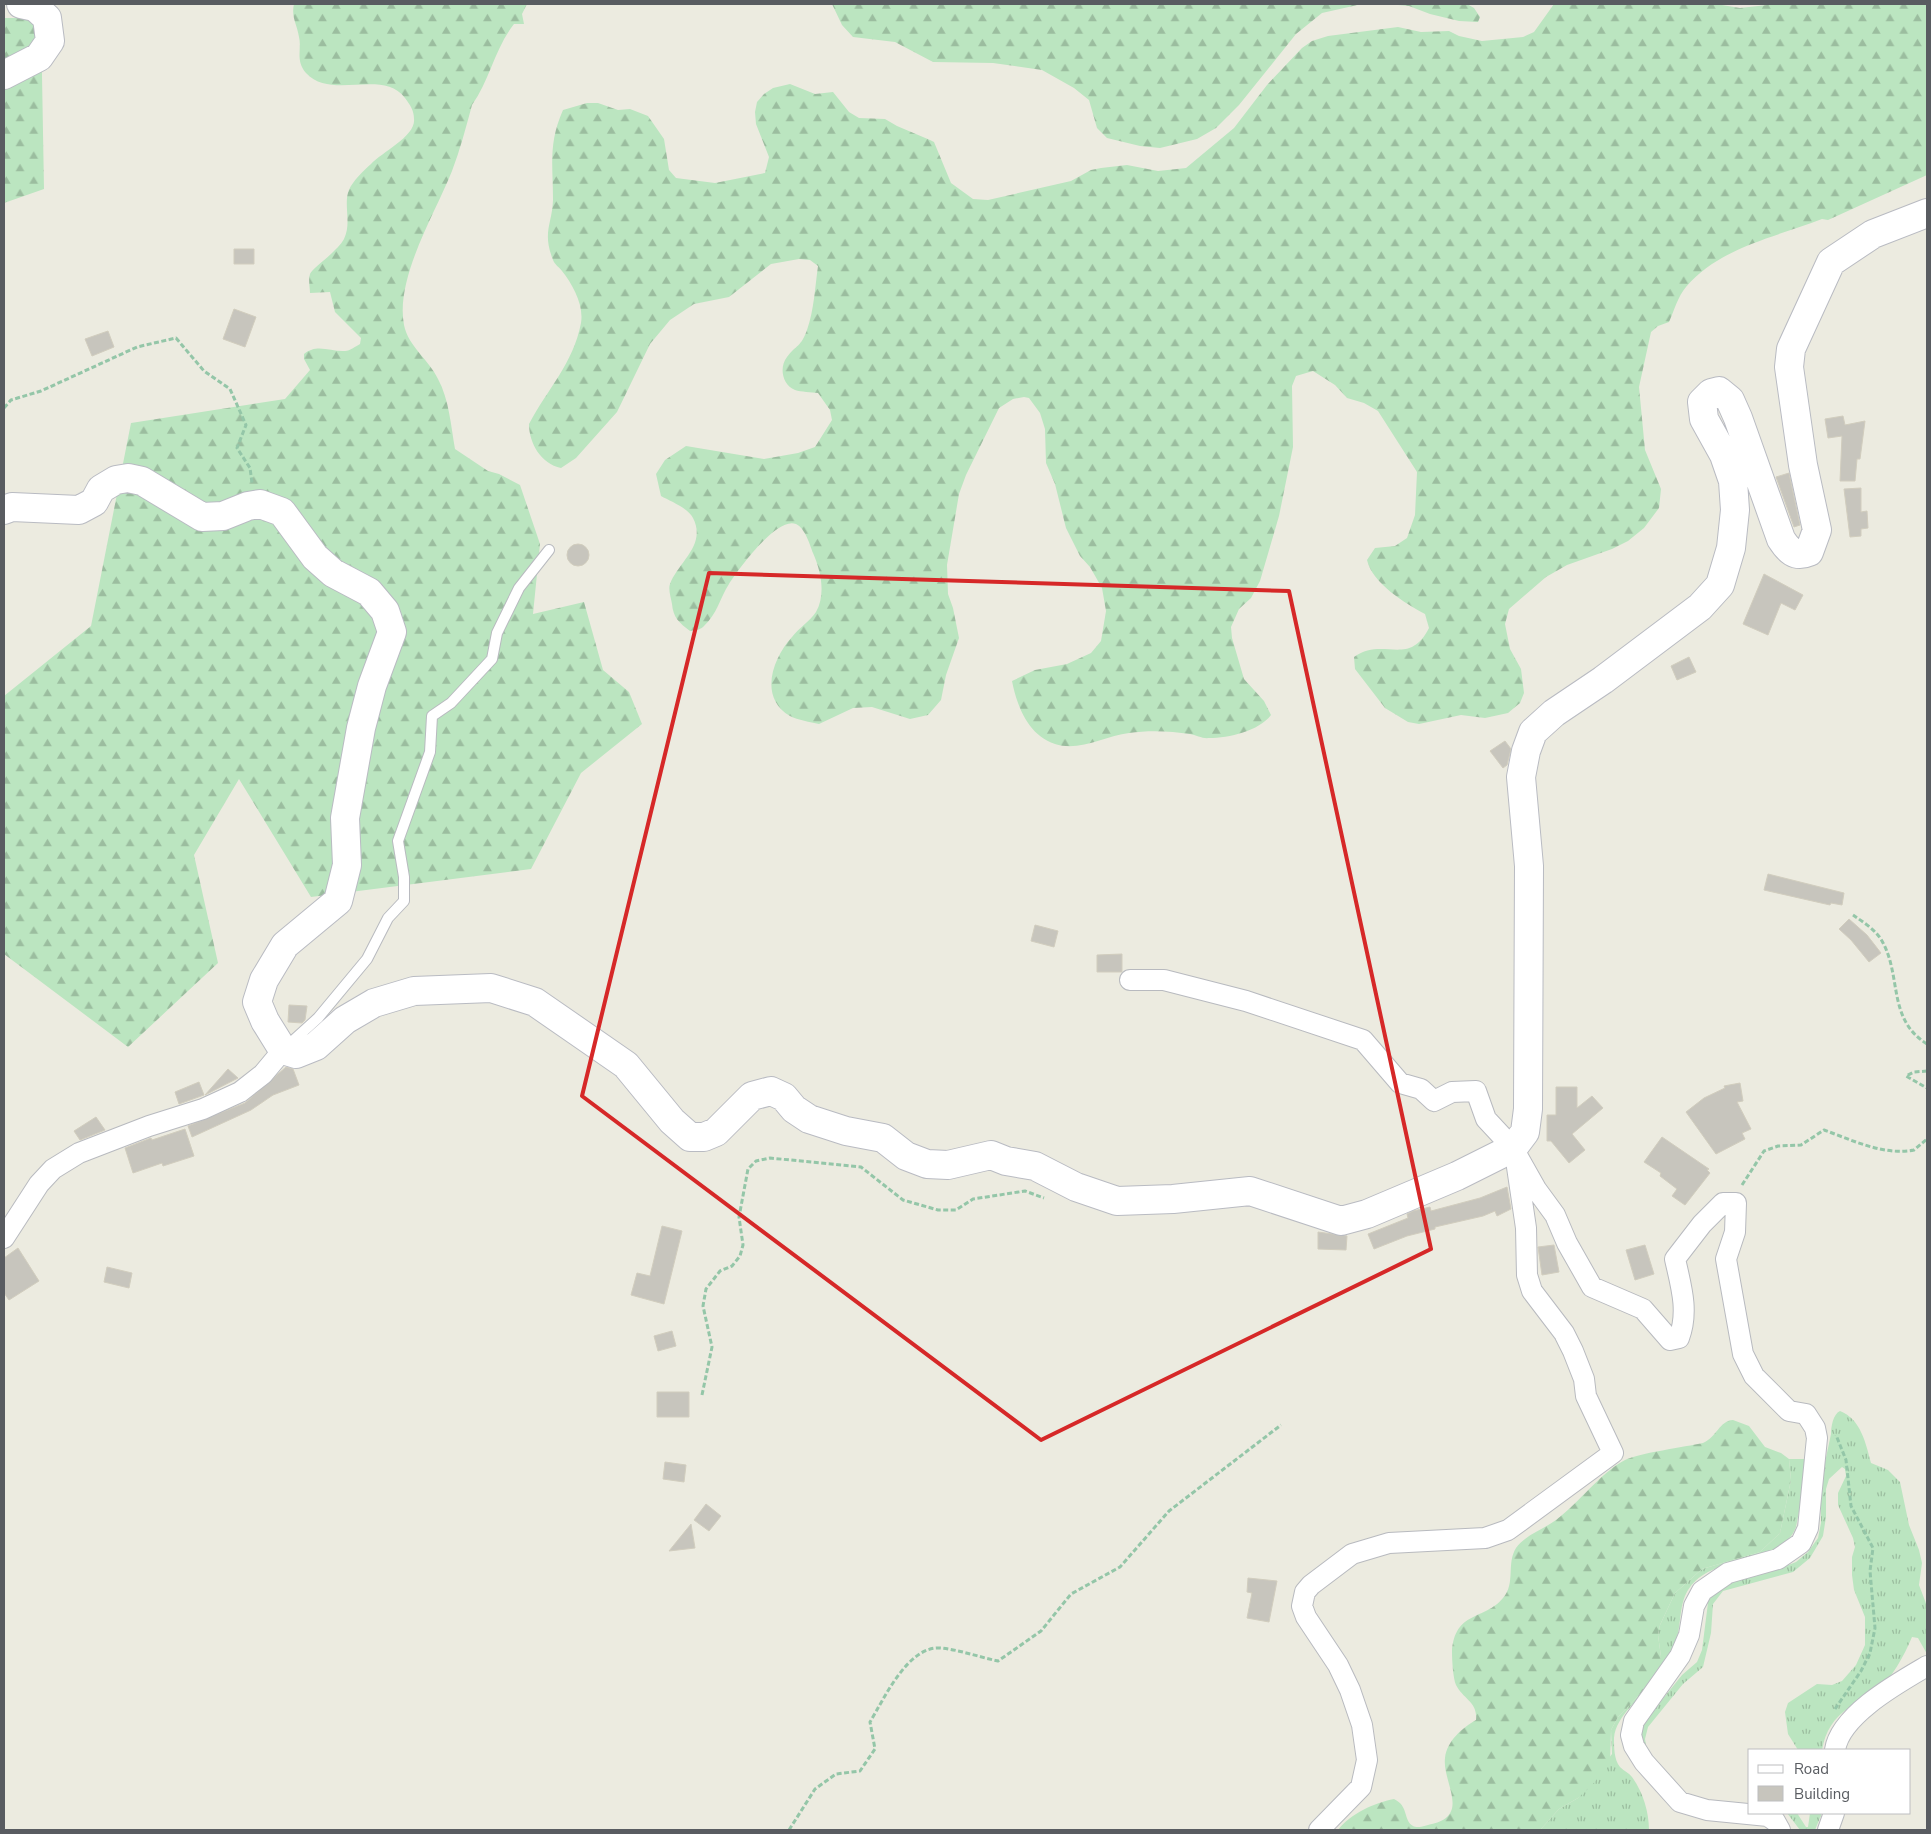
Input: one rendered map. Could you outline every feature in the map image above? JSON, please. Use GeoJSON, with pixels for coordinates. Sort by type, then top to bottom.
{"type":"FeatureCollection","features":[{"type":"Feature","properties":{"kind":"main road"},"geometry":{"type":"LineString","coordinates":[[4,75],[39,57],[50,41],[47,18],[35,7],[22,4]]}},
{"type":"Feature","properties":{"kind":"main road"},"geometry":{"type":"LineString","coordinates":[[4,510],[12,507],[79,510],[94,502],[102,489],[116,480],[128,478],[142,481],[164,496],[182,504],[202,517],[223,516],[248,506],[260,504],[282,512],[297,535],[315,557],[333,573],[370,592],[385,611],[392,632],[372,686],[361,728],[345,818],[347,865],[338,902],[286,945],[264,980],[257,1002],[265,1021],[283,1050],[296,1054],[316,1046],[345,1020],[374,1003],[414,991],[491,988],[535,1002],[626,1064],[672,1122],[690,1137],[704,1137],[716,1132],[752,1096],[771,1092],[784,1097],[794,1110],[810,1119],[846,1131],[883,1138],[906,1156],[928,1164],[948,1165],[991,1155],[1006,1161],[1035,1166],[1076,1186],[1117,1201],[1173,1199],[1250,1190],[1340,1221],[1367,1214],[1457,1176],[1513,1148],[1525,1132],[1528,1109],[1529,866],[1521,777],[1526,751],[1533,732],[1554,713],[1597,684],[1700,607],[1720,586],[1731,548],[1736,510],[1733,481],[1724,455],[1704,419],[1702,402],[1711,393],[1719,391],[1730,400],[1780,539],[1794,554],[1801,555],[1809,552],[1817,530],[1803,465],[1789,367],[1791,350],[1831,262],[1873,234],[1927,212]]}},
{"type":"Feature","properties":{"kind":"street"},"geometry":{"type":"LineString","coordinates":[[1130,980],[1164,980],[1246,1001],[1363,1040],[1400,1082],[1421,1089],[1434,1101],[1452,1092],[1476,1091],[1486,1119],[1513,1148],[1536,1189],[1555,1215],[1567,1243],[1592,1287],[1643,1309],[1670,1340],[1680,1338],[1685,1310],[1675,1259],[1702,1224],[1722,1203],[1736,1203],[1735,1232],[1726,1260],[1743,1354],[1754,1376],[1789,1411],[1806,1414],[1815,1428],[1818,1448],[1807,1533],[1801,1543],[1788,1554],[1768,1562],[1728,1572],[1702,1591],[1694,1606],[1688,1635],[1680,1656],[1634,1721],[1630,1736],[1644,1762],[1680,1802],[1707,1810],[1768,1816],[1775,1821],[1780,1830]]}},
{"type":"Feature","properties":{"kind":"street"},"geometry":{"type":"LineString","coordinates":[[4,1238],[39,1184],[53,1169],[79,1154],[149,1126],[203,1109],[240,1092],[263,1074],[283,1050]]}},
{"type":"Feature","properties":{"kind":"street"},"geometry":{"type":"LineString","coordinates":[[1319,1830],[1360,1788],[1367,1760],[1362,1726],[1350,1690],[1338,1665],[1306,1617],[1302,1606],[1303,1597],[1311,1585],[1352,1554],[1382,1544],[1407,1540],[1485,1538],[1508,1530],[1613,1453],[1586,1396],[1584,1379],[1574,1351],[1564,1333],[1532,1291],[1529,1283],[1526,1268],[1526,1228],[1513,1148]]}},
{"type":"Feature","properties":{"kind":"street"},"geometry":{"type":"LineString","coordinates":[[1836,1746],[1844,1727],[1854,1718],[1874,1701],[1927,1666]]}},
{"type":"Feature","properties":{"kind":"street"},"geometry":{"type":"LineString","coordinates":[[1828,1830],[1834,1814]]}},
{"type":"Feature","properties":{"kind":"lane"},"geometry":{"type":"LineString","coordinates":[[283,1050],[318,1018],[368,959],[388,918],[404,901],[404,877],[398,841],[430,752],[432,716],[451,703],[492,659],[497,633],[519,588],[549,550]]}},
{"type":"Feature","properties":{"kind":"path"},"geometry":{"type":"LineString","coordinates":[[4,408],[11,400],[41,391],[137,347],[176,338],[204,371],[230,388],[246,425],[237,448],[250,468],[251,480],[260,504]]}},
{"type":"Feature","properties":{"kind":"path"},"geometry":{"type":"LineString","coordinates":[[1854,915],[1874,930],[1883,943],[1890,965],[1897,1000],[1904,1018],[1911,1032],[1927,1044]]}},
{"type":"Feature","properties":{"kind":"path"},"geometry":{"type":"LineString","coordinates":[[1927,1071],[1906,1076],[1927,1088]]}},
{"type":"Feature","properties":{"kind":"path"},"geometry":{"type":"LineString","coordinates":[[1736,1203],[1744,1180],[1764,1151],[1778,1146],[1801,1145],[1824,1130],[1866,1145],[1892,1150],[1914,1150],[1927,1139]]}},
{"type":"Feature","properties":{"kind":"path"},"geometry":{"type":"LineString","coordinates":[[702,1395],[712,1347],[703,1306],[706,1290],[720,1271],[732,1266],[740,1256],[743,1245],[739,1217],[748,1170],[756,1161],[770,1158],[861,1166],[903,1200],[938,1210],[956,1210],[973,1199],[1025,1191],[1053,1201]]}},
{"type":"Feature","properties":{"kind":"path"},"geometry":{"type":"LineString","coordinates":[[1806,1414],[1815,1414],[1821,1418],[1840,1441],[1846,1460],[1851,1506],[1872,1548],[1870,1571],[1875,1628],[1874,1640],[1861,1671],[1836,1706],[1833,1722],[1836,1746]]}},
{"type":"Feature","properties":{"kind":"path"},"geometry":{"type":"LineString","coordinates":[[789,1830],[815,1789],[836,1774],[860,1771],[875,1749],[870,1722],[902,1670],[914,1656],[939,1648],[998,1662],[1041,1631],[1071,1594],[1120,1567],[1169,1511],[1281,1425]]}},
{"type":"Feature","properties":{"kind":"highlighted area"},"geometry":{"type":"Polygon","coordinates":[[[709,573],[1289,591],[1431,1249],[1041,1440],[582,1096],[709,573]]]}},
{"type":"Feature","properties":{"kind":"green space"},"geometry":{"type":"Polygon","coordinates":[[[294,4],[527,4],[522,14],[524,24],[514,24],[507,34],[472,105],[452,171],[418,246],[411,267],[405,287],[404,325],[410,340],[434,372],[442,387],[449,413],[455,449],[488,471],[499,474],[520,485],[540,544],[533,614],[584,602],[603,670],[629,692],[642,724],[581,773],[531,869],[311,897],[239,779],[194,855],[218,963],[128,1047],[4,954],[4,696],[91,626],[131,423],[285,399],[310,370],[304,359],[304,354],[319,348],[347,351],[360,344],[361,338],[335,312],[330,292],[310,293],[309,276],[344,239],[347,227],[347,195],[358,176],[410,132],[414,119],[413,113],[405,98],[395,89],[383,85],[370,84],[329,84],[317,81],[306,73],[300,59],[300,41],[294,17],[294,4]]]}},
{"type":"Feature","properties":{"kind":"green space"},"geometry":{"type":"Polygon","coordinates":[[[832,4],[1362,4],[1322,13],[1296,34],[1239,105],[1216,128],[1197,139],[1160,148],[1140,146],[1107,138],[1097,128],[1089,100],[1074,88],[1042,70],[993,63],[933,62],[895,42],[853,37],[842,25],[832,4]]]}},
{"type":"Feature","properties":{"kind":"green space"},"geometry":{"type":"Polygon","coordinates":[[[1362,4],[1467,4],[1474,8],[1480,17],[1478,22],[1459,21],[1430,14],[1409,6],[1362,4]]]}},
{"type":"Feature","properties":{"kind":"green space"},"geometry":{"type":"Polygon","coordinates":[[[1554,4],[1716,4],[1740,8],[1776,4],[1927,4],[1927,175],[1828,220],[1822,219],[1732,253],[1700,273],[1686,287],[1678,299],[1669,322],[1658,326],[1651,332],[1639,387],[1645,450],[1661,489],[1659,508],[1644,528],[1628,541],[1612,549],[1567,565],[1546,577],[1509,609],[1505,624],[1510,649],[1521,669],[1524,693],[1520,703],[1508,713],[1485,718],[1461,715],[1419,724],[1408,722],[1385,708],[1355,669],[1354,657],[1365,651],[1375,649],[1395,650],[1413,646],[1421,640],[1429,628],[1425,614],[1400,599],[1383,585],[1375,577],[1367,560],[1375,548],[1395,546],[1407,538],[1415,515],[1417,472],[1378,411],[1364,403],[1347,398],[1335,385],[1313,371],[1296,376],[1292,386],[1293,447],[1279,516],[1260,581],[1251,598],[1239,609],[1231,627],[1232,638],[1244,679],[1264,701],[1271,715],[1266,721],[1251,729],[1217,738],[1204,738],[1175,732],[1144,731],[1083,745],[1064,746],[1046,740],[1031,727],[1025,718],[1017,700],[1012,681],[1035,670],[1067,664],[1091,653],[1101,641],[1106,611],[1102,588],[1090,567],[1080,556],[1066,528],[1055,484],[1046,463],[1045,429],[1040,413],[1029,398],[1013,399],[999,408],[966,475],[959,494],[947,565],[948,594],[959,638],[946,675],[941,700],[928,715],[910,719],[872,707],[853,708],[819,724],[790,716],[780,708],[774,699],[772,688],[775,666],[785,646],[816,612],[822,590],[818,567],[805,533],[796,524],[788,524],[779,528],[749,557],[726,589],[712,616],[703,627],[690,631],[680,622],[674,613],[669,586],[694,545],[696,528],[691,514],[661,496],[656,474],[665,460],[686,446],[764,459],[798,453],[815,447],[832,420],[830,410],[818,393],[803,392],[791,388],[783,375],[785,361],[803,340],[811,315],[818,266],[810,260],[799,259],[771,264],[729,297],[694,304],[670,320],[650,344],[617,412],[576,458],[561,468],[554,466],[542,457],[531,438],[529,424],[566,363],[577,338],[581,323],[581,309],[577,296],[566,277],[554,262],[548,242],[553,200],[553,144],[563,110],[587,103],[598,103],[618,110],[630,109],[648,116],[664,139],[669,170],[676,178],[715,183],[765,173],[769,157],[756,124],[755,112],[757,102],[764,94],[773,88],[790,84],[815,94],[833,92],[849,112],[859,118],[885,119],[934,142],[951,183],[973,199],[988,200],[1071,181],[1091,170],[1101,168],[1127,165],[1158,171],[1186,168],[1234,128],[1267,85],[1302,48],[1312,41],[1328,36],[1398,27],[1421,32],[1449,31],[1459,36],[1482,41],[1523,37],[1534,32],[1554,4]]]}},
{"type":"Feature","properties":{"kind":"green space"},"geometry":{"type":"Polygon","coordinates":[[[4,18],[41,18],[44,189],[4,203],[4,18]]]}},
{"type":"Feature","properties":{"kind":"green space"},"geometry":{"type":"Polygon","coordinates":[[[1840,1411],[1847,1415],[1858,1426],[1865,1440],[1871,1463],[1888,1470],[1900,1482],[1909,1525],[1922,1563],[1919,1585],[1927,1606],[1927,1654],[1918,1638],[1912,1637],[1897,1666],[1882,1686],[1873,1694],[1844,1711],[1835,1720],[1825,1737],[1822,1749],[1797,1749],[1788,1734],[1785,1712],[1788,1703],[1817,1684],[1832,1685],[1842,1681],[1856,1665],[1865,1645],[1865,1617],[1854,1590],[1852,1575],[1852,1557],[1855,1547],[1853,1538],[1838,1505],[1838,1493],[1846,1476],[1845,1469],[1842,1467],[1829,1479],[1826,1489],[1826,1517],[1823,1536],[1810,1558],[1793,1572],[1723,1591],[1713,1604],[1711,1633],[1703,1667],[1683,1684],[1648,1727],[1645,1739],[1647,1751],[1642,1748],[1640,1732],[1645,1721],[1682,1675],[1697,1662],[1702,1650],[1709,1595],[1724,1581],[1781,1568],[1796,1562],[1808,1552],[1818,1538],[1821,1523],[1821,1481],[1831,1428],[1840,1411]]]}},
{"type":"Feature","properties":{"kind":"green space"},"geometry":{"type":"Polygon","coordinates":[[[1733,1420],[1749,1426],[1765,1447],[1781,1453],[1789,1459],[1791,1480],[1780,1533],[1760,1552],[1702,1569],[1675,1593],[1660,1625],[1658,1635],[1661,1657],[1657,1671],[1643,1691],[1618,1717],[1611,1730],[1610,1764],[1592,1785],[1578,1798],[1559,1809],[1540,1830],[1338,1830],[1349,1819],[1363,1810],[1394,1799],[1402,1805],[1408,1820],[1415,1827],[1444,1820],[1450,1813],[1452,1805],[1445,1767],[1446,1752],[1456,1736],[1476,1720],[1475,1709],[1459,1690],[1455,1682],[1452,1655],[1454,1639],[1464,1623],[1495,1605],[1503,1598],[1509,1586],[1513,1554],[1516,1548],[1529,1536],[1556,1520],[1598,1480],[1625,1460],[1703,1443],[1712,1437],[1724,1423],[1733,1420]]]}},
{"type":"Feature","properties":{"kind":"green space"},"geometry":{"type":"Polygon","coordinates":[[[1789,1459],[1809,1459],[1796,1527],[1790,1538],[1770,1552],[1719,1567],[1696,1580],[1684,1599],[1676,1642],[1664,1668],[1656,1680],[1630,1707],[1619,1722],[1614,1738],[1617,1761],[1620,1767],[1632,1777],[1639,1789],[1647,1809],[1649,1830],[1540,1830],[1559,1809],[1578,1798],[1612,1754],[1611,1730],[1618,1717],[1643,1691],[1661,1657],[1658,1635],[1660,1625],[1675,1593],[1702,1569],[1760,1552],[1780,1533],[1791,1480],[1789,1459]]]}},
{"type":"Feature","properties":{"kind":"green space"},"geometry":{"type":"Polygon","coordinates":[[[1788,1814],[1798,1814],[1806,1827],[1808,1827],[1810,1814],[1822,1814],[1815,1830],[1800,1830],[1788,1814]]]}},
{"type":"Feature","properties":{"kind":"building"},"geometry":{"type":"Polygon","coordinates":[[[234,249],[254,249],[254,264],[234,264],[234,249]]]}},
{"type":"Feature","properties":{"kind":"building"},"geometry":{"type":"Polygon","coordinates":[[[234,309],[256,317],[245,347],[223,339],[234,309]]]}},
{"type":"Feature","properties":{"kind":"building"},"geometry":{"type":"Polygon","coordinates":[[[108,331],[114,347],[92,356],[85,339],[108,331]]]}},
{"type":"Feature","properties":{"kind":"building"},"geometry":{"type":"Polygon","coordinates":[[[1843,416],[1845,425],[1865,421],[1860,459],[1857,459],[1855,481],[1840,481],[1842,436],[1828,438],[1825,419],[1843,416]]]}},
{"type":"Feature","properties":{"kind":"building"},"geometry":{"type":"Polygon","coordinates":[[[1789,473],[1800,525],[1794,527],[1776,477],[1789,473]]]}},
{"type":"Feature","properties":{"kind":"building"},"geometry":{"type":"Polygon","coordinates":[[[1861,488],[1861,512],[1867,511],[1868,528],[1861,529],[1861,536],[1850,537],[1844,489],[1861,488]]]}},
{"type":"Feature","properties":{"kind":"building"},"geometry":{"type":"Polygon","coordinates":[[[578,544],[586,547],[589,555],[586,563],[578,566],[570,563],[567,555],[570,547],[578,544]]]}},
{"type":"Feature","properties":{"kind":"building"},"geometry":{"type":"Polygon","coordinates":[[[1764,574],[1803,595],[1795,610],[1781,603],[1768,635],[1743,624],[1764,574]]]}},
{"type":"Feature","properties":{"kind":"building"},"geometry":{"type":"Polygon","coordinates":[[[1689,657],[1696,672],[1677,680],[1671,666],[1689,657]]]}},
{"type":"Feature","properties":{"kind":"building"},"geometry":{"type":"Polygon","coordinates":[[[1505,741],[1511,749],[1507,765],[1503,768],[1490,751],[1505,741]]]}},
{"type":"Feature","properties":{"kind":"building"},"geometry":{"type":"Polygon","coordinates":[[[1768,874],[1844,893],[1842,905],[1831,903],[1830,905],[1764,890],[1768,874]]]}},
{"type":"Feature","properties":{"kind":"building"},"geometry":{"type":"Polygon","coordinates":[[[1849,919],[1867,935],[1881,953],[1869,962],[1839,929],[1849,919]]]}},
{"type":"Feature","properties":{"kind":"building"},"geometry":{"type":"Polygon","coordinates":[[[1035,925],[1058,931],[1054,947],[1031,941],[1035,925]]]}},
{"type":"Feature","properties":{"kind":"building"},"geometry":{"type":"Polygon","coordinates":[[[1122,954],[1122,972],[1097,972],[1097,955],[1122,954]]]}},
{"type":"Feature","properties":{"kind":"building"},"geometry":{"type":"Polygon","coordinates":[[[289,1005],[307,1006],[305,1020],[302,1023],[288,1022],[289,1005]]]}},
{"type":"Feature","properties":{"kind":"building"},"geometry":{"type":"Polygon","coordinates":[[[286,1067],[293,1069],[299,1085],[273,1095],[251,1110],[192,1137],[188,1126],[245,1103],[286,1067]]]}},
{"type":"Feature","properties":{"kind":"building"},"geometry":{"type":"Polygon","coordinates":[[[228,1069],[238,1078],[205,1095],[228,1069]]]}},
{"type":"Feature","properties":{"kind":"building"},"geometry":{"type":"Polygon","coordinates":[[[199,1082],[204,1095],[179,1104],[175,1092],[199,1082]]]}},
{"type":"Feature","properties":{"kind":"building"},"geometry":{"type":"Polygon","coordinates":[[[1740,1083],[1743,1101],[1737,1102],[1751,1129],[1742,1133],[1745,1139],[1716,1154],[1686,1112],[1704,1098],[1725,1088],[1724,1086],[1740,1083]]]}},
{"type":"Feature","properties":{"kind":"building"},"geometry":{"type":"Polygon","coordinates":[[[1556,1087],[1577,1087],[1577,1108],[1592,1096],[1603,1108],[1572,1134],[1585,1150],[1569,1163],[1551,1141],[1547,1141],[1547,1115],[1556,1115],[1556,1087]]]}},
{"type":"Feature","properties":{"kind":"building"},"geometry":{"type":"Polygon","coordinates":[[[96,1117],[105,1130],[80,1140],[74,1131],[96,1117]]]}},
{"type":"Feature","properties":{"kind":"building"},"geometry":{"type":"Polygon","coordinates":[[[185,1129],[194,1156],[163,1166],[162,1163],[133,1173],[125,1148],[151,1138],[152,1140],[185,1129]]]}},
{"type":"Feature","properties":{"kind":"building"},"geometry":{"type":"Polygon","coordinates":[[[1662,1137],[1709,1169],[1707,1170],[1710,1173],[1685,1205],[1672,1196],[1677,1189],[1660,1176],[1661,1173],[1644,1162],[1662,1137]]]}},
{"type":"Feature","properties":{"kind":"building"},"geometry":{"type":"Polygon","coordinates":[[[1507,1187],[1511,1209],[1497,1216],[1495,1211],[1483,1216],[1435,1227],[1435,1229],[1407,1236],[1374,1249],[1368,1234],[1408,1218],[1407,1214],[1413,1211],[1430,1207],[1431,1211],[1480,1198],[1507,1187]]]}},
{"type":"Feature","properties":{"kind":"building"},"geometry":{"type":"Polygon","coordinates":[[[662,1226],[682,1231],[664,1304],[631,1295],[637,1273],[650,1276],[662,1226]]]}},
{"type":"Feature","properties":{"kind":"building"},"geometry":{"type":"Polygon","coordinates":[[[1318,1232],[1347,1236],[1346,1250],[1318,1249],[1318,1232]]]}},
{"type":"Feature","properties":{"kind":"building"},"geometry":{"type":"Polygon","coordinates":[[[1554,1245],[1559,1272],[1542,1275],[1538,1247],[1554,1245]]]}},
{"type":"Feature","properties":{"kind":"building"},"geometry":{"type":"Polygon","coordinates":[[[1645,1245],[1654,1274],[1635,1280],[1626,1250],[1645,1245]]]}},
{"type":"Feature","properties":{"kind":"building"},"geometry":{"type":"Polygon","coordinates":[[[18,1248],[39,1281],[9,1300],[4,1293],[4,1258],[18,1248]]]}},
{"type":"Feature","properties":{"kind":"building"},"geometry":{"type":"Polygon","coordinates":[[[107,1267],[132,1273],[129,1288],[104,1282],[107,1267]]]}},
{"type":"Feature","properties":{"kind":"building"},"geometry":{"type":"Polygon","coordinates":[[[672,1331],[676,1346],[658,1351],[654,1336],[672,1331]]]}},
{"type":"Feature","properties":{"kind":"building"},"geometry":{"type":"Polygon","coordinates":[[[657,1392],[689,1392],[689,1417],[657,1417],[657,1392]]]}},
{"type":"Feature","properties":{"kind":"building"},"geometry":{"type":"Polygon","coordinates":[[[665,1462],[686,1465],[684,1482],[663,1479],[665,1462]]]}},
{"type":"Feature","properties":{"kind":"building"},"geometry":{"type":"Polygon","coordinates":[[[706,1504],[721,1516],[709,1531],[694,1520],[706,1504]]]}},
{"type":"Feature","properties":{"kind":"building"},"geometry":{"type":"Polygon","coordinates":[[[691,1524],[695,1548],[669,1551],[691,1524]]]}},
{"type":"Feature","properties":{"kind":"building"},"geometry":{"type":"Polygon","coordinates":[[[1248,1578],[1277,1581],[1269,1622],[1247,1618],[1252,1593],[1247,1592],[1248,1578]]]}}]}
